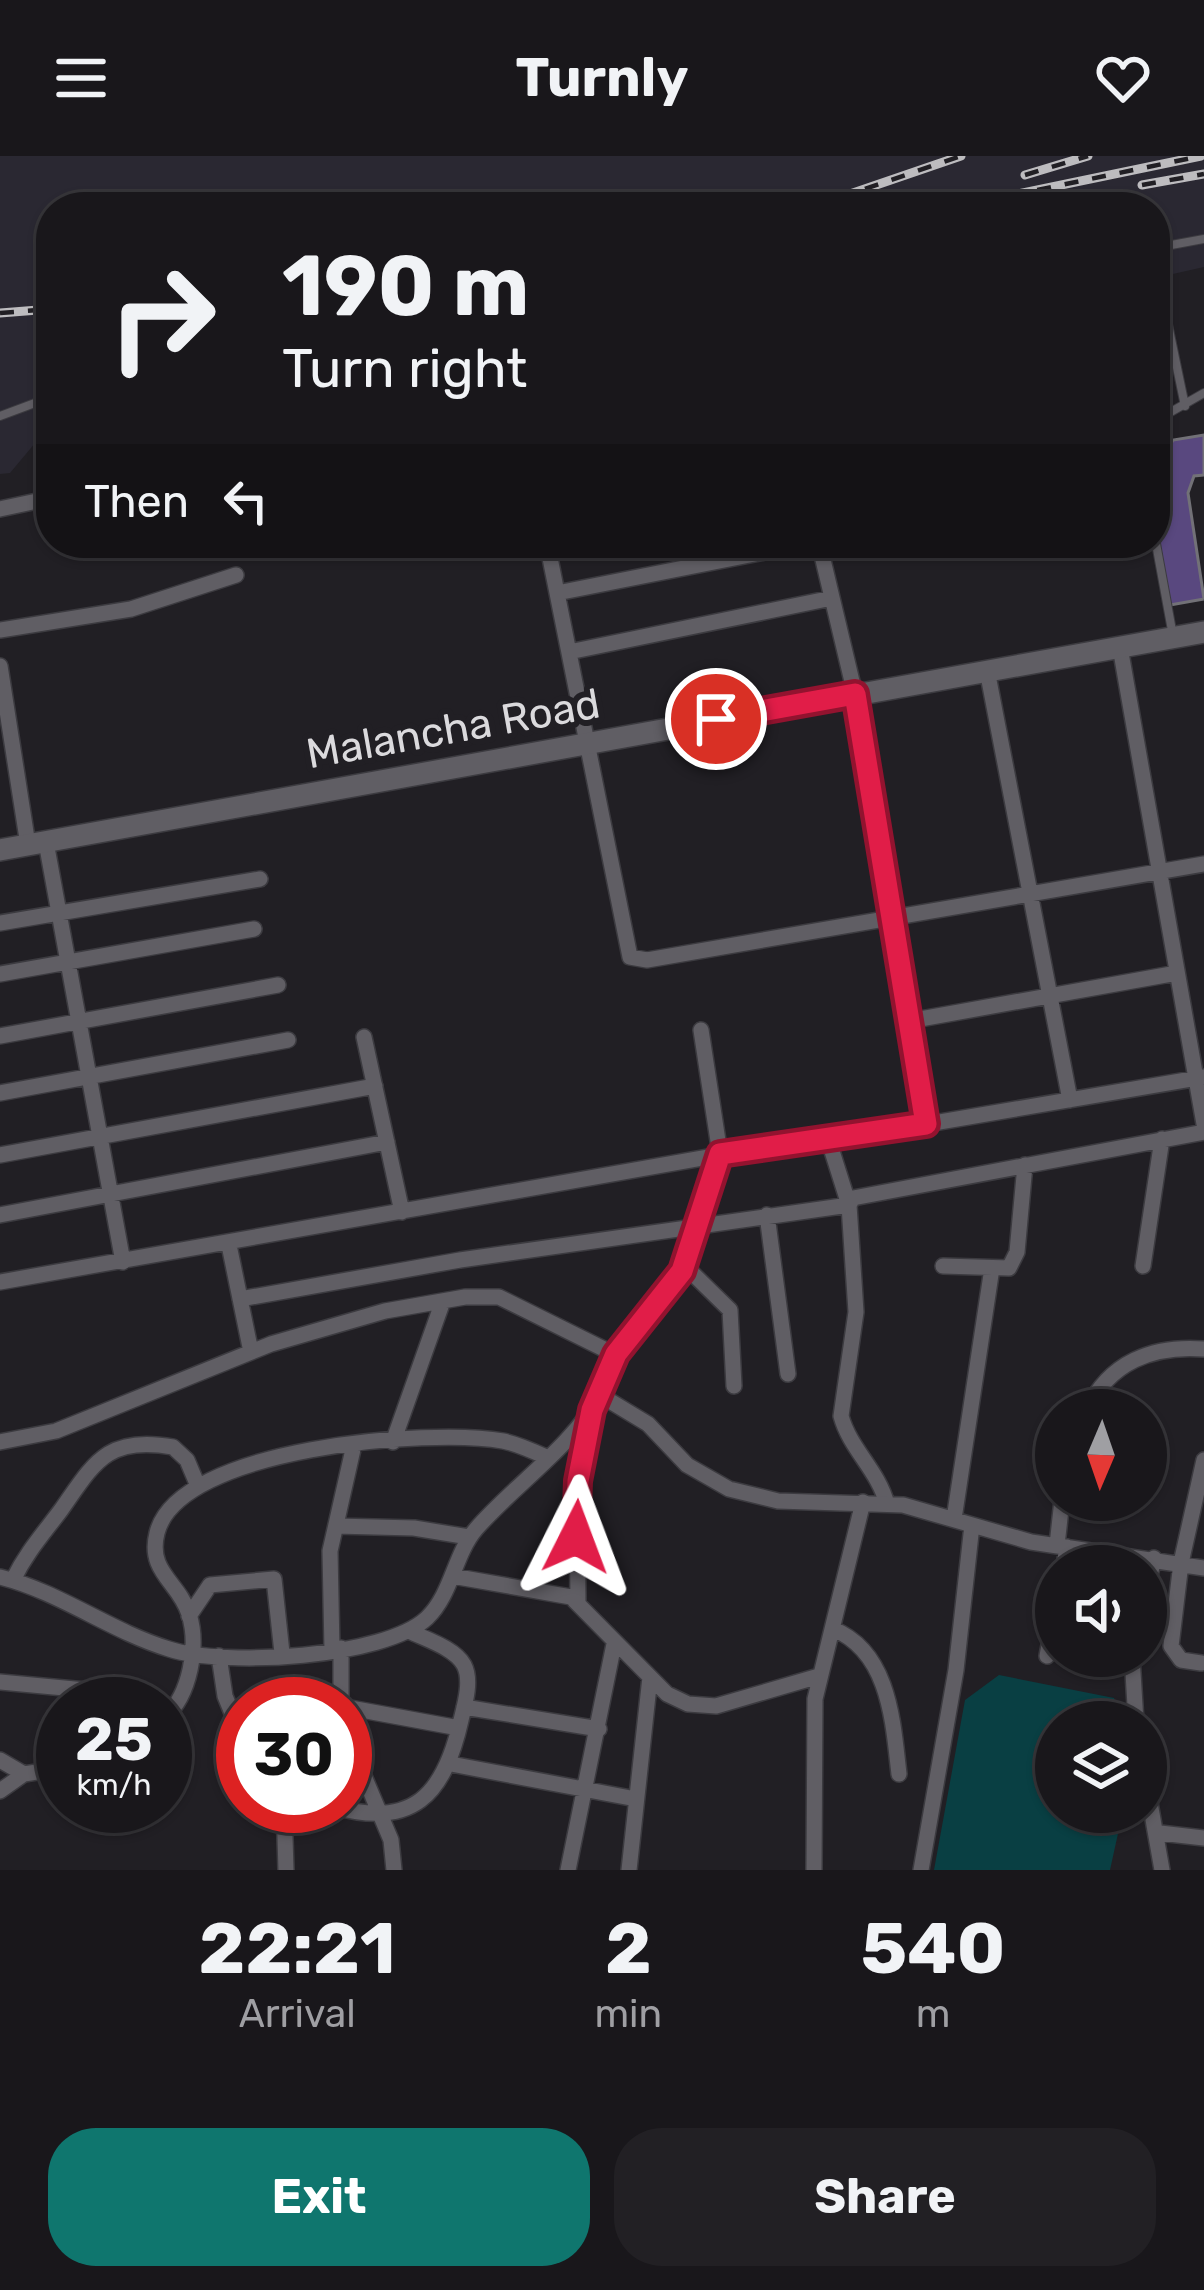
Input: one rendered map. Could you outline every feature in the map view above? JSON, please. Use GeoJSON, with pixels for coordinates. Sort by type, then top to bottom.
{"type":"FeatureCollection","features":[{"type":"Feature","properties":{"kind":"main road","name":"Malancha Road"},"geometry":{"type":"LineString","coordinates":[[0,850],[1204,632]]}},
{"type":"Feature","properties":{"kind":"street"},"geometry":{"type":"LineString","coordinates":[[0,509],[36,501]]}},
{"type":"Feature","properties":{"kind":"street"},"geometry":{"type":"LineString","coordinates":[[550,558],[630,957],[647,960],[1204,863]]}},
{"type":"Feature","properties":{"kind":"street"},"geometry":{"type":"LineString","coordinates":[[557,593],[737,558]]}},
{"type":"Feature","properties":{"kind":"street"},"geometry":{"type":"LineString","coordinates":[[819,558],[855,694],[926,1124]]}},
{"type":"Feature","properties":{"kind":"street"},"geometry":{"type":"LineString","coordinates":[[0,630],[131,609],[236,575]]}},
{"type":"Feature","properties":{"kind":"street"},"geometry":{"type":"LineString","coordinates":[[569,652],[832,598]]}},
{"type":"Feature","properties":{"kind":"street"},"geometry":{"type":"LineString","coordinates":[[240,1299],[695,1224],[849,1205],[862,1195],[1204,1128],[1200,1078],[1120,647]]}},
{"type":"Feature","properties":{"kind":"street"},"geometry":{"type":"LineString","coordinates":[[0,666],[5,729],[58,911],[123,1262]]}},
{"type":"Feature","properties":{"kind":"street"},"geometry":{"type":"LineString","coordinates":[[987,670],[1070,1100]]}},
{"type":"Feature","properties":{"kind":"street"},"geometry":{"type":"LineString","coordinates":[[0,923],[260,879]]}},
{"type":"Feature","properties":{"kind":"street"},"geometry":{"type":"LineString","coordinates":[[0,974],[254,929]]}},
{"type":"Feature","properties":{"kind":"street"},"geometry":{"type":"LineString","coordinates":[[909,1021],[1177,973]]}},
{"type":"Feature","properties":{"kind":"street"},"geometry":{"type":"LineString","coordinates":[[0,1036],[278,985]]}},
{"type":"Feature","properties":{"kind":"street"},"geometry":{"type":"LineString","coordinates":[[578,1601],[577,1495],[596,1403],[616,1354],[684,1265],[720,1154],[701,1030]]}},
{"type":"Feature","properties":{"kind":"street"},"geometry":{"type":"LineString","coordinates":[[364,1037],[402,1212]]}},
{"type":"Feature","properties":{"kind":"street"},"geometry":{"type":"LineString","coordinates":[[0,1093],[288,1040]]}},
{"type":"Feature","properties":{"kind":"street"},"geometry":{"type":"LineString","coordinates":[[0,1282],[720,1154],[809,1139],[822,1142],[1200,1078]]}},
{"type":"Feature","properties":{"kind":"street"},"geometry":{"type":"LineString","coordinates":[[0,1155],[374,1086]]}},
{"type":"Feature","properties":{"kind":"street"},"geometry":{"type":"LineString","coordinates":[[1143,1266],[1162,1139]]}},
{"type":"Feature","properties":{"kind":"street"},"geometry":{"type":"LineString","coordinates":[[0,1214],[387,1142]]}},
{"type":"Feature","properties":{"kind":"street"},"geometry":{"type":"LineString","coordinates":[[822,1142],[837,1162],[849,1205],[856,1312],[842,1416],[846,1432],[880,1480],[887,1504]]}},
{"type":"Feature","properties":{"kind":"street"},"geometry":{"type":"LineString","coordinates":[[943,1266],[992,1268],[1014,1262],[1024,1165]]}},
{"type":"Feature","properties":{"kind":"street"},"geometry":{"type":"LineString","coordinates":[[767,1215],[788,1374]]}},
{"type":"Feature","properties":{"kind":"street"},"geometry":{"type":"LineString","coordinates":[[229,1244],[251,1352]]}},
{"type":"Feature","properties":{"kind":"street"},"geometry":{"type":"LineString","coordinates":[[684,1265],[730,1310],[734,1386]]}},
{"type":"Feature","properties":{"kind":"street"},"geometry":{"type":"LineString","coordinates":[[954,1519],[992,1268]]}},
{"type":"Feature","properties":{"kind":"street"},"geometry":{"type":"LineString","coordinates":[[0,1442],[56,1431],[251,1352],[385,1311],[443,1300],[499,1297],[569,1336],[616,1354]]}},
{"type":"Feature","properties":{"kind":"street"},"geometry":{"type":"LineString","coordinates":[[393,1442],[443,1300]]}},
{"type":"Feature","properties":{"kind":"street"},"geometry":{"type":"LineString","coordinates":[[1099,1389],[1106,1376],[1163,1349],[1204,1349]]}},
{"type":"Feature","properties":{"kind":"street"},"geometry":{"type":"LineString","coordinates":[[198,1486],[187,1460],[173,1447],[132,1446],[100,1456],[6,1578],[134,1636],[191,1654],[282,1653],[374,1644],[409,1631],[430,1615],[469,1537],[596,1403]]}},
{"type":"Feature","properties":{"kind":"street"},"geometry":{"type":"LineString","coordinates":[[596,1403],[648,1424],[687,1466],[729,1489],[778,1501],[887,1504],[1058,1545]]}},
{"type":"Feature","properties":{"kind":"street"},"geometry":{"type":"LineString","coordinates":[[186,1677],[191,1654],[189,1616],[158,1570],[155,1544],[161,1520],[198,1486],[254,1463],[354,1445],[502,1440],[547,1456]]}},
{"type":"Feature","properties":{"kind":"street"},"geometry":{"type":"LineString","coordinates":[[340,1677],[330,1551],[354,1445]]}},
{"type":"Feature","properties":{"kind":"street"},"geometry":{"type":"LineString","coordinates":[[1201,1663],[1181,1660],[1172,1646],[1181,1563],[1204,1460]]}},
{"type":"Feature","properties":{"kind":"street"},"geometry":{"type":"LineString","coordinates":[[814,1870],[812,1743],[819,1676],[863,1502]]}},
{"type":"Feature","properties":{"kind":"street"},"geometry":{"type":"LineString","coordinates":[[921,1870],[956,1670],[972,1525]]}},
{"type":"Feature","properties":{"kind":"street"},"geometry":{"type":"LineString","coordinates":[[336,1526],[414,1528],[469,1537]]}},
{"type":"Feature","properties":{"kind":"street"},"geometry":{"type":"LineString","coordinates":[[1167,1560],[1204,1568]]}},
{"type":"Feature","properties":{"kind":"street"},"geometry":{"type":"LineString","coordinates":[[452,1576],[578,1601],[614,1644],[677,1699],[707,1707],[819,1676]]}},
{"type":"Feature","properties":{"kind":"street"},"geometry":{"type":"LineString","coordinates":[[189,1616],[210,1586],[274,1579],[282,1653]]}},
{"type":"Feature","properties":{"kind":"street"},"geometry":{"type":"LineString","coordinates":[[833,1629],[855,1641],[888,1693],[899,1774]]}},
{"type":"Feature","properties":{"kind":"street"},"geometry":{"type":"LineString","coordinates":[[372,1814],[420,1802],[451,1764],[464,1707],[463,1663],[409,1631]]}},
{"type":"Feature","properties":{"kind":"street"},"geometry":{"type":"LineString","coordinates":[[568,1870],[588,1790],[614,1644]]}},
{"type":"Feature","properties":{"kind":"street"},"geometry":{"type":"LineString","coordinates":[[219,1656],[223,1677]]}},
{"type":"Feature","properties":{"kind":"street"},"geometry":{"type":"LineString","coordinates":[[629,1870],[650,1677]]}},
{"type":"Feature","properties":{"kind":"street"},"geometry":{"type":"LineString","coordinates":[[0,1682],[36,1685]]}},
{"type":"Feature","properties":{"kind":"street"},"geometry":{"type":"LineString","coordinates":[[464,1707],[599,1730]]}},
{"type":"Feature","properties":{"kind":"street"},"geometry":{"type":"LineString","coordinates":[[372,1711],[459,1728]]}},
{"type":"Feature","properties":{"kind":"street"},"geometry":{"type":"LineString","coordinates":[[0,1760],[24,1774]]}},
{"type":"Feature","properties":{"kind":"street"},"geometry":{"type":"LineString","coordinates":[[451,1764],[636,1799]]}},
{"type":"Feature","properties":{"kind":"street"},"geometry":{"type":"LineString","coordinates":[[0,1791],[24,1774],[36,1772]]}},
{"type":"Feature","properties":{"kind":"street"},"geometry":{"type":"LineString","coordinates":[[372,1798],[395,1852],[394,1870]]}},
{"type":"Feature","properties":{"kind":"street"},"geometry":{"type":"LineString","coordinates":[[285,1833],[286,1870]]}},
{"type":"Feature","properties":{"kind":"street"},"geometry":{"type":"LineString","coordinates":[[1162,1870],[1160,1833],[1204,1838]]}},
{"type":"Feature","properties":{"kind":"lane"},"geometry":{"type":"LineString","coordinates":[[1170,245],[1204,239]]}},
{"type":"Feature","properties":{"kind":"lane"},"geometry":{"type":"LineString","coordinates":[[1170,334],[1185,406]]}},
{"type":"Feature","properties":{"kind":"lane"},"geometry":{"type":"LineString","coordinates":[[1170,414],[1204,393]]}},
{"type":"Feature","properties":{"kind":"lane"},"geometry":{"type":"LineString","coordinates":[[0,416],[36,403]]}},
{"type":"Feature","properties":{"kind":"lane"},"geometry":{"type":"LineString","coordinates":[[1159,558],[1173,637]]}},
{"type":"Feature","properties":{"kind":"shaded area"},"geometry":{"type":"Polygon","coordinates":[[[0,156],[1204,156],[1204,267],[1170,275],[1170,192],[36,192],[36,442],[10,473],[0,474],[0,156]]]}},
{"type":"Feature","properties":{"kind":"water"},"geometry":{"type":"Polygon","coordinates":[[[999,1675],[1114,1698],[1035,1701],[1035,1833],[1118,1833],[1110,1870],[934,1870],[965,1700],[999,1675]]]}},
{"type":"Feature","properties":{"kind":"building"},"geometry":{"type":"Polygon","coordinates":[[[1204,435],[1204,475],[1194,476],[1188,493],[1204,599],[1170,605],[1161,558],[1170,558],[1173,440],[1204,435]]]}},
{"type":"Feature","properties":{"kind":"railway"},"geometry":{"type":"LineString","coordinates":[[856,192],[961,156]]}},
{"type":"Feature","properties":{"kind":"railway"},"geometry":{"type":"LineString","coordinates":[[1025,175],[1088,156]]}},
{"type":"Feature","properties":{"kind":"railway"},"geometry":{"type":"LineString","coordinates":[[1027,192],[1201,156]]}},
{"type":"Feature","properties":{"kind":"railway"},"geometry":{"type":"LineString","coordinates":[[1142,185],[1204,174]]}},
{"type":"Feature","properties":{"kind":"railway"},"geometry":{"type":"LineString","coordinates":[[0,313],[36,310]]}},
{"type":"Feature","properties":{"kind":"route"},"geometry":{"type":"LineString","coordinates":[[576,1537],[578,1481],[592,1410],[616,1354],[682,1271],[720,1154],[926,1124],[855,694],[716,719]]}}]}
